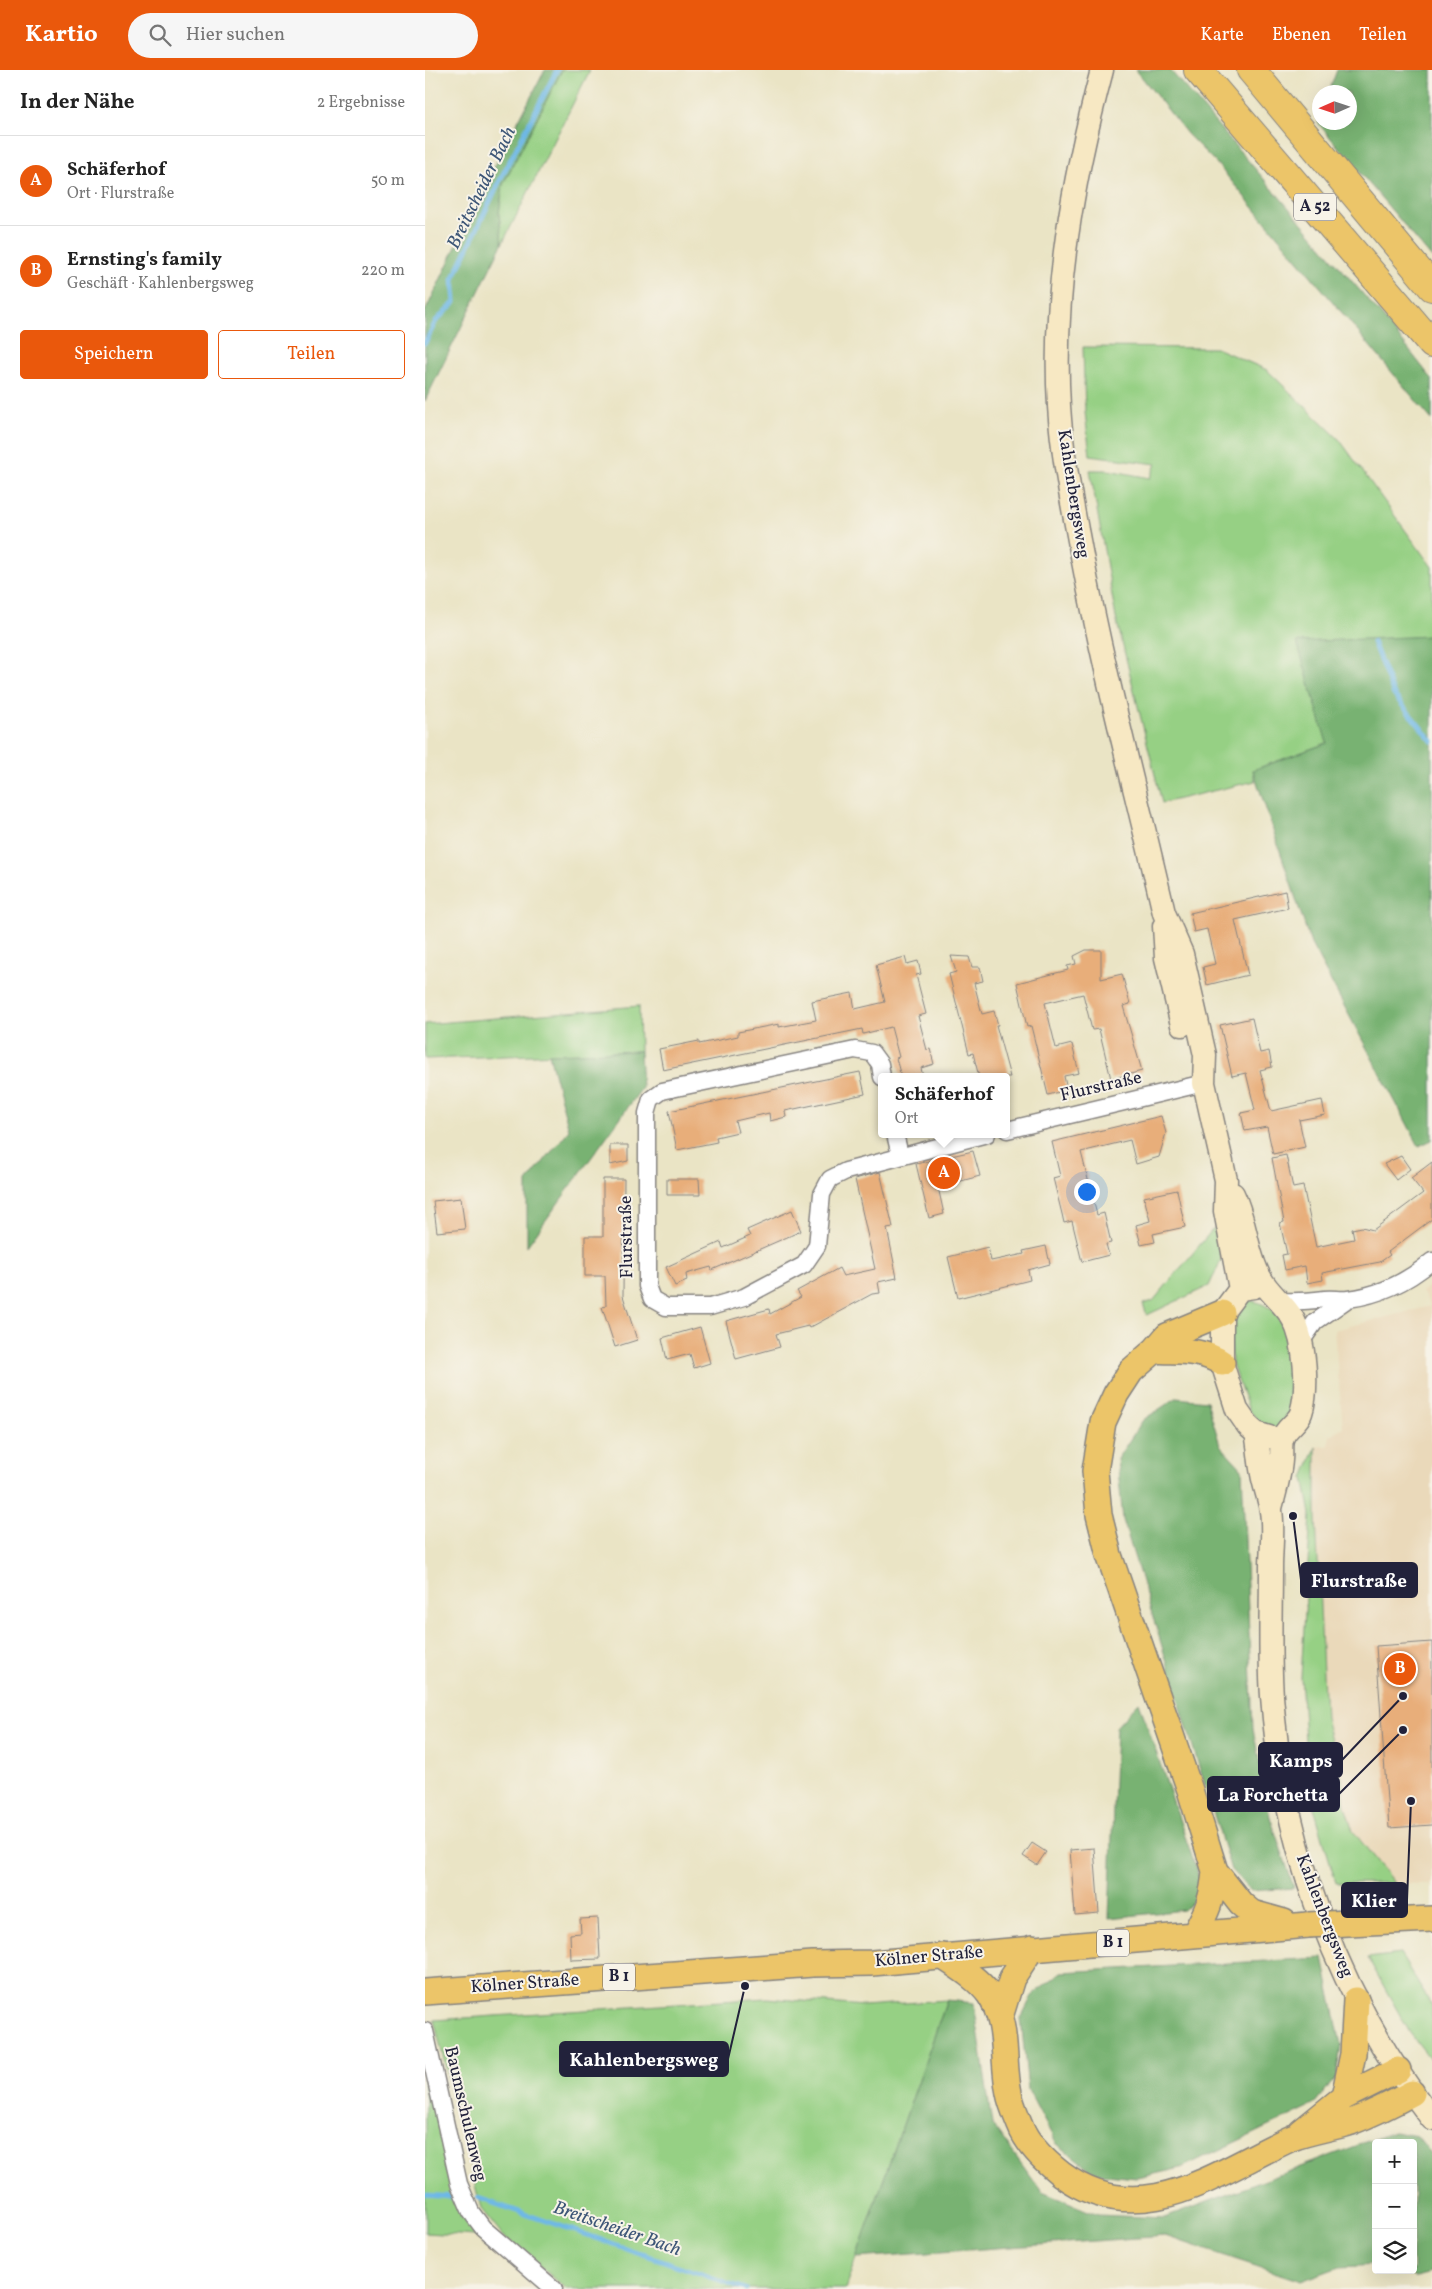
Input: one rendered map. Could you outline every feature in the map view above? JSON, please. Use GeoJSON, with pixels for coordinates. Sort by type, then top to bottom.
{"type":"FeatureCollection","features":[{"type":"Feature","properties":{"kind":"highway","name":"A 52"},"geometry":{"type":"LineString","coordinates":[[1197,70],[1432,344]]}},
{"type":"Feature","properties":{"kind":"highway","name":"A 52"},"geometry":{"type":"LineString","coordinates":[[1251,70],[1432,287]]}},
{"type":"Feature","properties":{"kind":"main road"},"geometry":{"type":"LineString","coordinates":[[1222,1313],[1167,1336],[1155,1350],[1131,1371],[1116,1394],[1103,1422],[1095,1471],[1099,1515],[1109,1555],[1190,1790],[1215,1870],[1241,1904],[1252,1913],[1274,1921],[1308,1925]]}},
{"type":"Feature","properties":{"kind":"main road"},"geometry":{"type":"LineString","coordinates":[[1155,1350],[1197,1352],[1211,1355],[1222,1363]]}},
{"type":"Feature","properties":{"kind":"main road"},"geometry":{"type":"LineString","coordinates":[[1194,1935],[1209,1906],[1213,1893],[1215,1870]]}},
{"type":"Feature","properties":{"kind":"main road","name":"Kölner Straße"},"geometry":{"type":"LineString","coordinates":[[425,1992],[777,1966],[872,1963],[1308,1925],[1432,1919]]}},
{"type":"Feature","properties":{"kind":"main road"},"geometry":{"type":"LineString","coordinates":[[1000,2017],[1012,1978],[1032,1948]]}},
{"type":"Feature","properties":{"kind":"main road"},"geometry":{"type":"LineString","coordinates":[[942,1956],[978,1982],[989,1995],[1000,2017],[1009,2094],[1021,2128],[1045,2162],[1071,2181],[1103,2195],[1142,2199],[1178,2192],[1222,2174],[1293,2138],[1351,2122],[1381,2110],[1412,2093]]}},
{"type":"Feature","properties":{"kind":"main road"},"geometry":{"type":"LineString","coordinates":[[1344,2097],[1352,2062],[1356,2000]]}},
{"type":"Feature","properties":{"kind":"main road"},"geometry":{"type":"LineString","coordinates":[[1293,2138],[1344,2097],[1398,2070]]}},
{"type":"Feature","properties":{"kind":"street","name":"Kahlenbergsweg"},"geometry":{"type":"LineString","coordinates":[[1102,70],[1087,127],[1071,207],[1060,324],[1059,407],[1068,481],[1091,601],[1164,913],[1166,958],[1190,1056],[1204,1083],[1226,1180],[1240,1208],[1254,1264],[1293,1320],[1301,1342],[1305,1379],[1301,1414],[1283,1436],[1279,1478],[1271,1511],[1272,1695],[1280,1767],[1295,1835],[1312,1894],[1356,2000],[1412,2093],[1432,2119]]}},
{"type":"Feature","properties":{"kind":"street","name":"Flurstraße"},"geometry":{"type":"LineString","coordinates":[[881,1073],[879,1064],[871,1053],[855,1050],[663,1090],[651,1099],[647,1113],[647,1286],[652,1299],[666,1307],[710,1307],[743,1297],[805,1266],[817,1246],[822,1194],[830,1179],[845,1171],[970,1138]]}},
{"type":"Feature","properties":{"kind":"street","name":"Flurstraße"},"geometry":{"type":"LineString","coordinates":[[1010,1129],[1204,1083]]}},
{"type":"Feature","properties":{"kind":"street"},"geometry":{"type":"LineString","coordinates":[[896,1138],[900,1155]]}},
{"type":"Feature","properties":{"kind":"street","name":"Kahlenbergsweg"},"geometry":{"type":"LineString","coordinates":[[1226,1180],[1225,1212],[1239,1289]]}},
{"type":"Feature","properties":{"kind":"street"},"geometry":{"type":"LineString","coordinates":[[1283,1436],[1271,1437],[1256,1433],[1248,1426],[1237,1410],[1222,1363],[1222,1313],[1239,1289],[1257,1287],[1275,1295],[1304,1303],[1325,1298],[1347,1299],[1388,1290],[1420,1271],[1432,1261]]}},
{"type":"Feature","properties":{"kind":"street"},"geometry":{"type":"LineString","coordinates":[[1301,1342],[1315,1322],[1347,1299]]}},
{"type":"Feature","properties":{"kind":"street","name":"Kahlenbergsweg"},"geometry":{"type":"LineString","coordinates":[[1256,1433],[1260,1449],[1261,1473],[1271,1511]]}},
{"type":"Feature","properties":{"kind":"street","name":"Baumschulenweg"},"geometry":{"type":"LineString","coordinates":[[425,2031],[459,2184],[471,2212],[483,2228],[554,2289]]}},
{"type":"Feature","properties":{"kind":"shaded area"},"geometry":{"type":"Polygon","coordinates":[[[1432,1284],[1432,1884],[1394,1883],[1353,1831],[1345,1806],[1342,1779],[1325,1718],[1316,1517],[1316,1447],[1328,1446],[1330,1436],[1343,1427],[1334,1330],[1431,1306],[1422,1292],[1432,1284]]]}},
{"type":"Feature","properties":{"kind":"green space"},"geometry":{"type":"Polygon","coordinates":[[[545,70],[562,70],[503,184],[499,213],[502,244],[425,401],[425,312],[489,177],[545,70]]]}},
{"type":"Feature","properties":{"kind":"green space"},"geometry":{"type":"Polygon","coordinates":[[[562,70],[590,70],[502,244],[499,213],[503,184],[562,70]]]}},
{"type":"Feature","properties":{"kind":"green space"},"geometry":{"type":"Polygon","coordinates":[[[1136,70],[1170,70],[1382,316],[1432,379],[1432,420],[1217,164],[1188,135],[1136,70]]]}},
{"type":"Feature","properties":{"kind":"green space"},"geometry":{"type":"Polygon","coordinates":[[[1337,70],[1432,70],[1432,258],[1324,130],[1357,130],[1357,85],[1332,85],[1337,70]]]}},
{"type":"Feature","properties":{"kind":"green space"},"geometry":{"type":"Polygon","coordinates":[[[1083,347],[1216,348],[1267,370],[1339,439],[1432,567],[1432,637],[1417,637],[1327,743],[1253,770],[1255,781],[1162,803],[1116,618],[1090,470],[1108,470],[1150,478],[1156,464],[1090,455],[1085,412],[1083,347]]]}},
{"type":"Feature","properties":{"kind":"green space"},"geometry":{"type":"Polygon","coordinates":[[[1432,637],[1432,1140],[1419,1146],[1311,944],[1253,770],[1327,743],[1297,642],[1432,637]]]}},
{"type":"Feature","properties":{"kind":"green space"},"geometry":{"type":"Polygon","coordinates":[[[639,1006],[640,1051],[425,1059],[425,1024],[639,1006]]]}},
{"type":"Feature","properties":{"kind":"green space"},"geometry":{"type":"Polygon","coordinates":[[[640,1051],[642,1088],[527,1246],[527,1182],[569,1130],[549,1054],[640,1051]]]}},
{"type":"Feature","properties":{"kind":"green space"},"geometry":{"type":"Polygon","coordinates":[[[1219,1228],[1221,1260],[1209,1286],[1147,1315],[1143,1304],[1153,1301],[1213,1229],[1219,1228]]]}},
{"type":"Feature","properties":{"kind":"green space"},"geometry":{"type":"Polygon","coordinates":[[[1244,1300],[1259,1303],[1271,1309],[1279,1317],[1289,1340],[1293,1368],[1292,1405],[1289,1414],[1279,1429],[1266,1430],[1249,1410],[1232,1364],[1229,1320],[1244,1300]]]}},
{"type":"Feature","properties":{"kind":"green space"},"geometry":{"type":"Polygon","coordinates":[[[1176,1398],[1207,1401],[1220,1445],[1242,1469],[1253,1729],[1270,1817],[1294,1888],[1251,1891],[1231,1870],[1123,1520],[1117,1459],[1143,1420],[1176,1398]]]}},
{"type":"Feature","properties":{"kind":"green space"},"geometry":{"type":"Polygon","coordinates":[[[1316,1447],[1316,1517],[1325,1718],[1342,1779],[1345,1806],[1353,1831],[1394,1883],[1336,1883],[1308,1787],[1301,1677],[1311,1514],[1304,1478],[1316,1447]]]}},
{"type":"Feature","properties":{"kind":"green space"},"geometry":{"type":"Polygon","coordinates":[[[1139,1702],[1201,1883],[1198,1896],[1184,1910],[1109,1918],[1116,1727],[1139,1702]]]}},
{"type":"Feature","properties":{"kind":"green space"},"geometry":{"type":"Polygon","coordinates":[[[1400,1954],[1432,2006],[1432,2061],[1410,2033],[1368,1958],[1400,1954]]]}},
{"type":"Feature","properties":{"kind":"green space"},"geometry":{"type":"Polygon","coordinates":[[[1323,1958],[1341,2045],[1336,2078],[1313,2105],[1181,2168],[1137,2178],[1096,2174],[1056,2143],[1028,2090],[1021,2018],[1032,1996],[1061,1972],[1323,1958]]]}},
{"type":"Feature","properties":{"kind":"green space"},"geometry":{"type":"Polygon","coordinates":[[[767,1998],[863,2006],[947,2000],[845,2289],[567,2289],[501,2234],[481,2209],[434,2020],[767,1998]]]}},
{"type":"Feature","properties":{"kind":"green space"},"geometry":{"type":"Polygon","coordinates":[[[947,2000],[974,2003],[992,2124],[1042,2192],[1098,2215],[1165,2218],[1372,2140],[1372,2265],[1339,2267],[1301,2281],[1165,2236],[856,2258],[947,2000]]]}},
{"type":"Feature","properties":{"kind":"green space"},"geometry":{"type":"Polygon","coordinates":[[[425,2054],[456,2200],[476,2236],[425,2233],[425,2054]]]}},
{"type":"Feature","properties":{"kind":"green space"},"geometry":{"type":"Polygon","coordinates":[[[1393,2132],[1417,2136],[1432,2155],[1432,2273],[1416,2277],[1409,2274],[1417,2274],[1417,2139],[1374,2139],[1393,2132]]]}},
{"type":"Feature","properties":{"kind":"building"},"geometry":{"type":"Polygon","coordinates":[[[1285,891],[1288,908],[1235,920],[1248,975],[1207,985],[1203,967],[1215,964],[1207,929],[1194,932],[1190,913],[1285,891]]]}},
{"type":"Feature","properties":{"kind":"building"},"geometry":{"type":"Polygon","coordinates":[[[1086,950],[1101,950],[1101,979],[1122,974],[1130,1004],[1123,1006],[1142,1071],[1111,1079],[1099,1029],[1092,1030],[1083,994],[1045,1003],[1056,1048],[1072,1044],[1079,1073],[1064,1076],[1067,1090],[1048,1095],[1031,1026],[1027,1027],[1017,983],[1068,970],[1067,966],[1076,964],[1074,956],[1086,950]]]}},
{"type":"Feature","properties":{"kind":"building"},"geometry":{"type":"Polygon","coordinates":[[[951,956],[969,957],[972,967],[980,967],[983,981],[974,983],[982,1014],[994,1011],[1009,1073],[978,1073],[973,1053],[969,1054],[949,974],[956,972],[951,956]]]}},
{"type":"Feature","properties":{"kind":"building"},"geometry":{"type":"Polygon","coordinates":[[[905,957],[907,964],[918,961],[921,974],[916,975],[926,1014],[918,1016],[927,1050],[930,1049],[934,1064],[921,1068],[922,1073],[900,1073],[896,1058],[899,1057],[891,1027],[863,1034],[862,1029],[663,1070],[659,1049],[699,1041],[699,1044],[719,1040],[738,1036],[738,1032],[779,1024],[779,1027],[816,1020],[812,1001],[852,993],[855,1009],[885,1002],[876,965],[905,957]]]}},
{"type":"Feature","properties":{"kind":"building"},"geometry":{"type":"Polygon","coordinates":[[[1252,1018],[1260,1053],[1269,1051],[1272,1067],[1260,1070],[1271,1111],[1322,1100],[1325,1115],[1299,1120],[1305,1147],[1273,1154],[1267,1127],[1245,1131],[1241,1113],[1255,1110],[1246,1073],[1232,1076],[1220,1025],[1252,1018]]]}},
{"type":"Feature","properties":{"kind":"building"},"geometry":{"type":"Polygon","coordinates":[[[860,1072],[865,1094],[785,1111],[786,1117],[770,1121],[769,1113],[735,1121],[738,1132],[716,1137],[717,1142],[677,1150],[669,1111],[860,1072]]]}},
{"type":"Feature","properties":{"kind":"building"},"geometry":{"type":"Polygon","coordinates":[[[1161,1116],[1166,1133],[1159,1157],[1136,1164],[1130,1140],[1081,1152],[1097,1215],[1104,1213],[1111,1243],[1106,1244],[1109,1255],[1082,1262],[1072,1221],[1064,1223],[1053,1178],[1060,1176],[1052,1142],[1161,1116]]]}},
{"type":"Feature","properties":{"kind":"building"},"geometry":{"type":"Polygon","coordinates":[[[610,1145],[628,1145],[628,1161],[610,1165],[610,1145]]]}},
{"type":"Feature","properties":{"kind":"building"},"geometry":{"type":"Polygon","coordinates":[[[973,1151],[980,1176],[938,1187],[944,1214],[929,1218],[916,1164],[973,1151]]]}},
{"type":"Feature","properties":{"kind":"building"},"geometry":{"type":"Polygon","coordinates":[[[1286,1155],[1293,1188],[1303,1186],[1316,1247],[1354,1239],[1352,1229],[1362,1227],[1373,1230],[1423,1193],[1411,1178],[1432,1162],[1432,1219],[1388,1252],[1390,1255],[1380,1262],[1322,1273],[1323,1280],[1307,1283],[1305,1266],[1285,1270],[1282,1255],[1287,1254],[1280,1223],[1284,1222],[1272,1158],[1286,1155]]]}},
{"type":"Feature","properties":{"kind":"building"},"geometry":{"type":"Polygon","coordinates":[[[1401,1156],[1410,1169],[1396,1180],[1384,1164],[1401,1156]]]}},
{"type":"Feature","properties":{"kind":"building"},"geometry":{"type":"Polygon","coordinates":[[[880,1172],[893,1227],[887,1228],[897,1278],[878,1282],[880,1293],[872,1294],[809,1328],[808,1326],[776,1334],[780,1347],[736,1359],[726,1321],[769,1309],[770,1314],[801,1297],[797,1291],[839,1268],[843,1276],[875,1269],[855,1179],[880,1172]]]}},
{"type":"Feature","properties":{"kind":"building"},"geometry":{"type":"Polygon","coordinates":[[[603,1179],[624,1179],[623,1296],[637,1340],[615,1347],[602,1307],[606,1306],[605,1276],[585,1276],[585,1236],[603,1236],[603,1179]]]}},
{"type":"Feature","properties":{"kind":"building"},"geometry":{"type":"Polygon","coordinates":[[[667,1179],[699,1179],[700,1195],[667,1195],[667,1179]]]}},
{"type":"Feature","properties":{"kind":"building"},"geometry":{"type":"Polygon","coordinates":[[[1177,1190],[1185,1227],[1153,1234],[1155,1242],[1141,1245],[1136,1225],[1150,1221],[1144,1197],[1177,1190]]]}},
{"type":"Feature","properties":{"kind":"building"},"geometry":{"type":"Polygon","coordinates":[[[461,1198],[465,1229],[437,1232],[433,1201],[461,1198]]]}},
{"type":"Feature","properties":{"kind":"building"},"geometry":{"type":"Polygon","coordinates":[[[792,1210],[801,1231],[712,1270],[711,1267],[686,1274],[687,1281],[675,1286],[666,1267],[721,1242],[723,1248],[750,1236],[747,1230],[792,1210]]]}},
{"type":"Feature","properties":{"kind":"building"},"geometry":{"type":"Polygon","coordinates":[[[1046,1246],[1050,1264],[1028,1270],[1030,1280],[958,1298],[948,1257],[988,1247],[991,1261],[1024,1254],[1023,1251],[1046,1246]]]}},
{"type":"Feature","properties":{"kind":"building"},"geometry":{"type":"Polygon","coordinates":[[[700,1327],[710,1363],[694,1368],[690,1354],[667,1360],[662,1338],[700,1327]]]}},
{"type":"Feature","properties":{"kind":"building"},"geometry":{"type":"Polygon","coordinates":[[[1432,1642],[1432,1825],[1389,1828],[1376,1646],[1432,1642]]]}},
{"type":"Feature","properties":{"kind":"building"},"geometry":{"type":"Polygon","coordinates":[[[1032,1843],[1046,1852],[1037,1865],[1023,1856],[1032,1843]]]}},
{"type":"Feature","properties":{"kind":"building"},"geometry":{"type":"Polygon","coordinates":[[[1094,1848],[1099,1913],[1075,1915],[1070,1850],[1094,1848]]]}},
{"type":"Feature","properties":{"kind":"building"},"geometry":{"type":"Polygon","coordinates":[[[598,1918],[600,1959],[571,1960],[570,1934],[581,1933],[580,1919],[598,1918]]]}},
{"type":"Feature","properties":{"kind":"waterway","name":"Breitscheider Bach"},"geometry":{"type":"LineString","coordinates":[[425,343],[436,321],[455,302],[453,279],[502,176],[557,70]]}},
{"type":"Feature","properties":{"kind":"waterway"},"geometry":{"type":"LineString","coordinates":[[1373,642],[1394,695],[1432,741]]}},
{"type":"Feature","properties":{"kind":"waterway","name":"Breitscheider Bach"},"geometry":{"type":"LineString","coordinates":[[425,2195],[452,2197]]}},
{"type":"Feature","properties":{"kind":"waterway","name":"Breitscheider Bach"},"geometry":{"type":"LineString","coordinates":[[478,2198],[746,2289]]}},
{"type":"Feature","properties":{"kind":"place","name":"Schäferhof"},"geometry":{"type":"Point","coordinates":[944,1173]}},
{"type":"Feature","properties":{"kind":"place","name":"Flurstraße"},"geometry":{"type":"Point","coordinates":[1293,1516]}},
{"type":"Feature","properties":{"kind":"place","name":"Ernsting's family"},"geometry":{"type":"Point","coordinates":[1400,1669]}},
{"type":"Feature","properties":{"kind":"place","name":"Kamps"},"geometry":{"type":"Point","coordinates":[1403,1696]}},
{"type":"Feature","properties":{"kind":"place","name":"La Forchetta"},"geometry":{"type":"Point","coordinates":[1403,1730]}},
{"type":"Feature","properties":{"kind":"place","name":"Klier"},"geometry":{"type":"Point","coordinates":[1411,1801]}},
{"type":"Feature","properties":{"kind":"place","name":"Kahlenbergsweg"},"geometry":{"type":"Point","coordinates":[745,1986]}}]}
